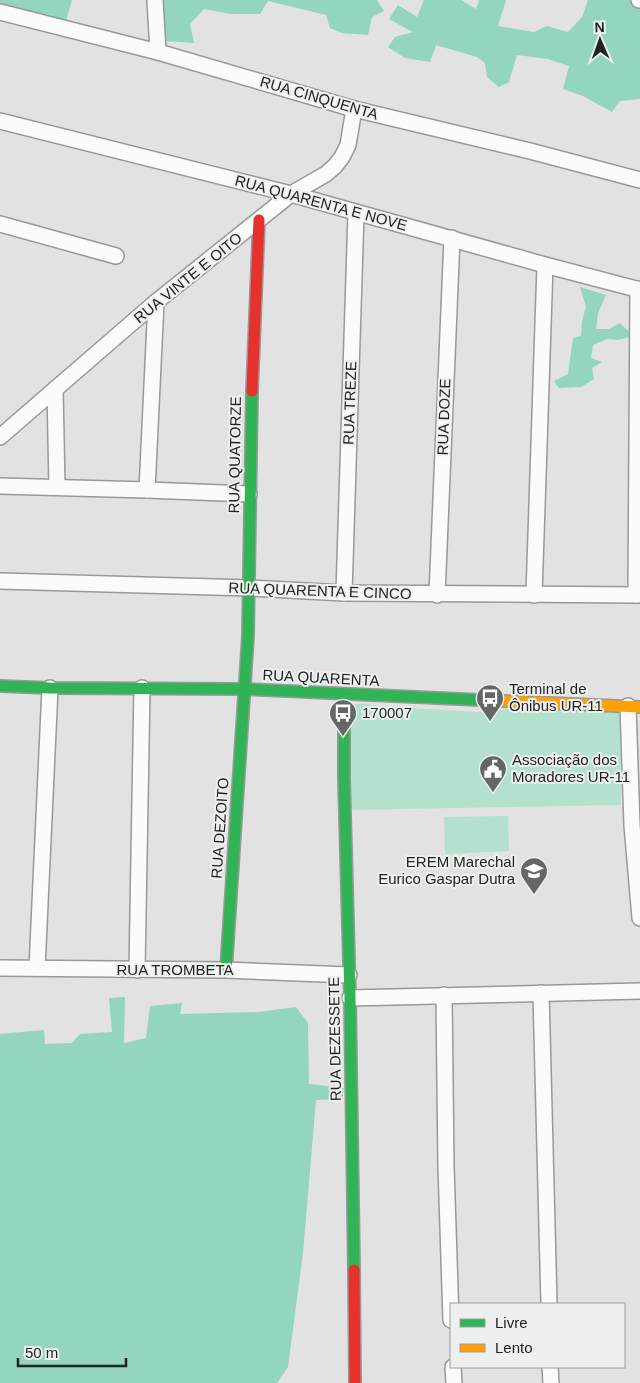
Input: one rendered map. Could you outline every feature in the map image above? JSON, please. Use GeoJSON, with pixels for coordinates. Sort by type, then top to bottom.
{"type":"FeatureCollection","features":[{"type":"Feature","properties":{"kind":"street"},"geometry":{"type":"LineString","coordinates":[[155,0],[158,52]]}},
{"type":"Feature","properties":{"kind":"street","name":"RUA CINQUENTA"},"geometry":{"type":"LineString","coordinates":[[0,12],[158,52],[354,109],[530,151],[640,180]]}},
{"type":"Feature","properties":{"kind":"street","name":"RUA VINTE E OITO"},"geometry":{"type":"LineString","coordinates":[[0,437],[156,302],[291,194],[326,174],[342,157],[348,145],[354,109]]}},
{"type":"Feature","properties":{"kind":"street","name":"RUA QUARENTA E NOVE"},"geometry":{"type":"LineString","coordinates":[[0,121],[291,194],[639,289]]}},
{"type":"Feature","properties":{"kind":"street","name":"RUA TREZE"},"geometry":{"type":"LineString","coordinates":[[344,593],[356,213]]}},
{"type":"Feature","properties":{"kind":"street","name":"RUA QUATORZE"},"geometry":{"type":"LineString","coordinates":[[246,689],[250,588],[250,400],[259,220]]}},
{"type":"Feature","properties":{"kind":"street"},"geometry":{"type":"LineString","coordinates":[[0,224],[116,256]]}},
{"type":"Feature","properties":{"kind":"street","name":"RUA DOZE"},"geometry":{"type":"LineString","coordinates":[[437,595],[452,238]]}},
{"type":"Feature","properties":{"kind":"street"},"geometry":{"type":"LineString","coordinates":[[534,595],[546,265]]}},
{"type":"Feature","properties":{"kind":"street"},"geometry":{"type":"LineString","coordinates":[[638,595],[639,289]]}},
{"type":"Feature","properties":{"kind":"street"},"geometry":{"type":"LineString","coordinates":[[147,490],[156,302]]}},
{"type":"Feature","properties":{"kind":"street"},"geometry":{"type":"LineString","coordinates":[[55,389],[57,487]]}},
{"type":"Feature","properties":{"kind":"street"},"geometry":{"type":"LineString","coordinates":[[0,486],[249,494]]}},
{"type":"Feature","properties":{"kind":"street","name":"RUA QUARENTA E CINCO"},"geometry":{"type":"LineString","coordinates":[[0,581],[250,588],[344,593],[638,595]]}},
{"type":"Feature","properties":{"kind":"street","name":"RUA QUARENTA"},"geometry":{"type":"LineString","coordinates":[[0,686],[246,689],[634,707]]}},
{"type":"Feature","properties":{"kind":"street"},"geometry":{"type":"LineString","coordinates":[[37,968],[50,688]]}},
{"type":"Feature","properties":{"kind":"street"},"geometry":{"type":"LineString","coordinates":[[137,970],[142,688]]}},
{"type":"Feature","properties":{"kind":"street","name":"RUA DEZOITO"},"geometry":{"type":"LineString","coordinates":[[226,970],[241,723],[246,689]]}},
{"type":"Feature","properties":{"kind":"street","name":"RUA DEZESSETE"},"geometry":{"type":"LineString","coordinates":[[344,694],[344,778],[350,998],[354,1383]]}},
{"type":"Feature","properties":{"kind":"street"},"geometry":{"type":"LineString","coordinates":[[634,707],[640,918]]}},
{"type":"Feature","properties":{"kind":"street","name":"RUA TROMBETA"},"geometry":{"type":"LineString","coordinates":[[0,968],[226,970],[349,975]]}},
{"type":"Feature","properties":{"kind":"street"},"geometry":{"type":"LineString","coordinates":[[350,998],[640,991]]}},
{"type":"Feature","properties":{"kind":"street"},"geometry":{"type":"LineString","coordinates":[[541,993],[549,1303]]}},
{"type":"Feature","properties":{"kind":"street"},"geometry":{"type":"LineString","coordinates":[[444,995],[446,1166],[450,1303]]}},
{"type":"Feature","properties":{"kind":"street"},"geometry":{"type":"LineString","coordinates":[[453,1368],[454,1383]]}},
{"type":"Feature","properties":{"kind":"street"},"geometry":{"type":"LineString","coordinates":[[550,1368],[551,1383]]}},
{"type":"Feature","properties":{"kind":"green space"},"geometry":{"type":"Polygon","coordinates":[[[0,0],[72,0],[65,24],[0,9],[0,0]]]}},
{"type":"Feature","properties":{"kind":"green space"},"geometry":{"type":"Polygon","coordinates":[[[160,0],[377,0],[384,11],[372,17],[368,35],[342,33],[330,28],[326,15],[268,1],[260,14],[231,14],[204,9],[190,24],[194,43],[165,41],[160,0]]]}},
{"type":"Feature","properties":{"kind":"green space"},"geometry":{"type":"Polygon","coordinates":[[[424,0],[461,0],[476,9],[479,0],[506,0],[498,26],[534,32],[547,26],[568,32],[582,17],[588,0],[640,0],[640,99],[620,101],[612,112],[583,96],[563,89],[569,66],[548,59],[517,55],[509,82],[499,87],[487,77],[485,63],[477,57],[436,45],[430,62],[405,58],[388,47],[395,37],[413,32],[389,19],[398,5],[417,17],[424,0]]]}},
{"type":"Feature","properties":{"kind":"green space"},"geometry":{"type":"Polygon","coordinates":[[[580,287],[606,295],[598,313],[596,329],[609,329],[620,323],[633,336],[618,340],[607,339],[593,345],[591,358],[602,362],[592,368],[594,379],[581,387],[559,388],[554,381],[568,374],[573,338],[581,336],[582,321],[586,307],[580,287]]]}},
{"type":"Feature","properties":{"kind":"green space"},"geometry":{"type":"Polygon","coordinates":[[[352,704],[478,712],[514,708],[620,712],[621,805],[345,810],[352,704]]]}},
{"type":"Feature","properties":{"kind":"green space"},"geometry":{"type":"Polygon","coordinates":[[[508,816],[509,851],[445,854],[444,817],[508,816]]]}},
{"type":"Feature","properties":{"kind":"green space"},"geometry":{"type":"Polygon","coordinates":[[[125,997],[124,1043],[146,1038],[150,1006],[182,1003],[180,1014],[259,1012],[296,1007],[308,1023],[309,1084],[344,1088],[342,1099],[316,1100],[303,1253],[288,1367],[277,1383],[0,1383],[0,1034],[44,1030],[45,1044],[72,1043],[80,1034],[112,1032],[109,998],[125,997]]]}},
{"type":"Feature","properties":{"kind":"traffic: fast"},"geometry":{"type":"LineString","coordinates":[[226,970],[248,636],[252,391]]}},
{"type":"Feature","properties":{"kind":"traffic: fast"},"geometry":{"type":"LineString","coordinates":[[0,686],[245,689],[502,701]]}},
{"type":"Feature","properties":{"kind":"traffic: fast"},"geometry":{"type":"LineString","coordinates":[[344,695],[354,1270]]}},
{"type":"Feature","properties":{"kind":"traffic: slow"},"geometry":{"type":"LineString","coordinates":[[502,701],[640,707]]}},
{"type":"Feature","properties":{"kind":"traffic: jam"},"geometry":{"type":"LineString","coordinates":[[252,391],[259,220]]}},
{"type":"Feature","properties":{"kind":"traffic: jam"},"geometry":{"type":"LineString","coordinates":[[354,1270],[355,1383]]}},
{"type":"Feature","properties":{"kind":"place","name":"Terminal de Ônibus UR-11"},"geometry":{"type":"Point","coordinates":[490,722]}},
{"type":"Feature","properties":{"kind":"place","name":"170007"},"geometry":{"type":"Point","coordinates":[343,737]}},
{"type":"Feature","properties":{"kind":"place","name":"Associação dos Moradores UR-11"},"geometry":{"type":"Point","coordinates":[493,793]}},
{"type":"Feature","properties":{"kind":"place","name":"EREM Marechal Eurico Gaspar Dutra"},"geometry":{"type":"Point","coordinates":[534,895]}}]}
